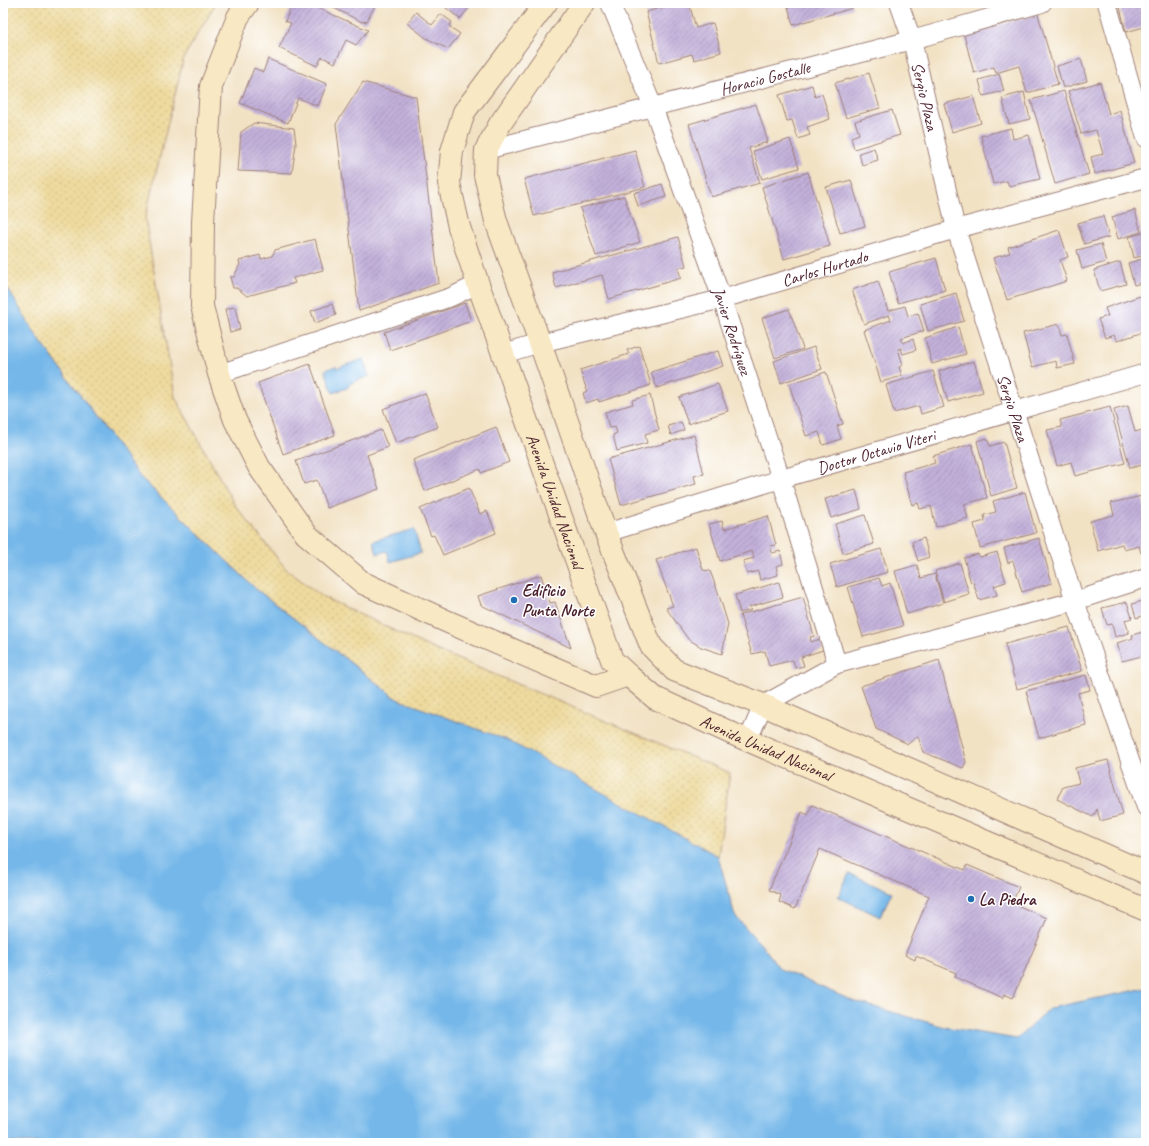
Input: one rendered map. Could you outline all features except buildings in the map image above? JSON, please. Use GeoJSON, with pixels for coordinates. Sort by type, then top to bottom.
{"type":"FeatureCollection","features":[{"type":"Feature","properties":{"kind":"main road"},"geometry":{"type":"LineString","coordinates":[[248,3],[238,17],[212,86],[203,222],[202,306],[219,374],[235,420],[259,467],[306,534],[363,583],[596,686],[628,675]]}},
{"type":"Feature","properties":{"kind":"main road","name":"Avenida Unidad Nacional"},"geometry":{"type":"LineString","coordinates":[[546,3],[464,112],[452,151],[449,183],[459,228],[478,284],[612,660],[655,698],[748,740],[1146,910]]}},
{"type":"Feature","properties":{"kind":"main road","name":"Avenida Unidad Nacional"},"geometry":{"type":"LineString","coordinates":[[584,3],[500,124],[486,150],[485,175],[496,221],[606,533],[651,646],[674,670],[763,705],[1146,873]]}},
{"type":"Feature","properties":{"kind":"street","name":"Javier Rodríguez"},"geometry":{"type":"LineString","coordinates":[[610,3],[653,107],[722,299],[781,479],[837,664]]}},
{"type":"Feature","properties":{"kind":"street","name":"Sergio Plaza"},"geometry":{"type":"LineString","coordinates":[[899,3],[912,40],[956,229],[1075,601],[1146,807]]}},
{"type":"Feature","properties":{"kind":"street","name":"Horacio Gostalle"},"geometry":{"type":"LineString","coordinates":[[486,150],[912,40],[1042,3]]}},
{"type":"Feature","properties":{"kind":"street"},"geometry":{"type":"LineString","coordinates":[[1107,3],[1146,138]]}},
{"type":"Feature","properties":{"kind":"street","name":"Carlos Hurtado"},"geometry":{"type":"LineString","coordinates":[[503,354],[540,343],[722,299],[956,229],[1146,178]]}},
{"type":"Feature","properties":{"kind":"street"},"geometry":{"type":"LineString","coordinates":[[219,374],[452,297],[478,284]]}},
{"type":"Feature","properties":{"kind":"street","name":"Doctor Octavio Viteri"},"geometry":{"type":"LineString","coordinates":[[606,533],[781,479],[1146,373]]}},
{"type":"Feature","properties":{"kind":"street"},"geometry":{"type":"LineString","coordinates":[[748,740],[763,705],[837,664],[1075,601],[1146,578]]}},
{"type":"Feature","properties":{"kind":"sand"},"geometry":{"type":"Polygon","coordinates":[[[3,3],[216,3],[184,57],[145,218],[175,397],[234,504],[287,570],[323,597],[431,648],[730,773],[718,856],[397,699],[256,589],[140,477],[36,335],[3,281],[3,3]]]}},
{"type":"Feature","properties":{"kind":"water"},"geometry":{"type":"Polygon","coordinates":[[[3,281],[36,335],[140,477],[256,589],[397,699],[507,740],[718,856],[735,916],[765,949],[780,969],[853,1001],[945,1027],[1017,1039],[1050,1008],[1146,988],[1146,1143],[3,1143],[3,281]]]}},
{"type":"Feature","properties":{"kind":"water"},"geometry":{"type":"Polygon","coordinates":[[[363,359],[369,376],[351,383],[347,388],[333,393],[325,370],[336,366],[337,368],[363,359]]]}},
{"type":"Feature","properties":{"kind":"water"},"geometry":{"type":"Polygon","coordinates":[[[414,529],[421,553],[390,562],[387,551],[377,554],[373,541],[414,529]]]}},
{"type":"Feature","properties":{"kind":"water"},"geometry":{"type":"Polygon","coordinates":[[[849,873],[892,892],[880,917],[838,897],[849,873]]]}},
{"type":"Feature","properties":{"kind":"place","name":"Edificio Punta Norte"},"geometry":{"type":"Point","coordinates":[514,600]}},
{"type":"Feature","properties":{"kind":"place","name":"La Piedra"},"geometry":{"type":"Point","coordinates":[971,899]}}]}
